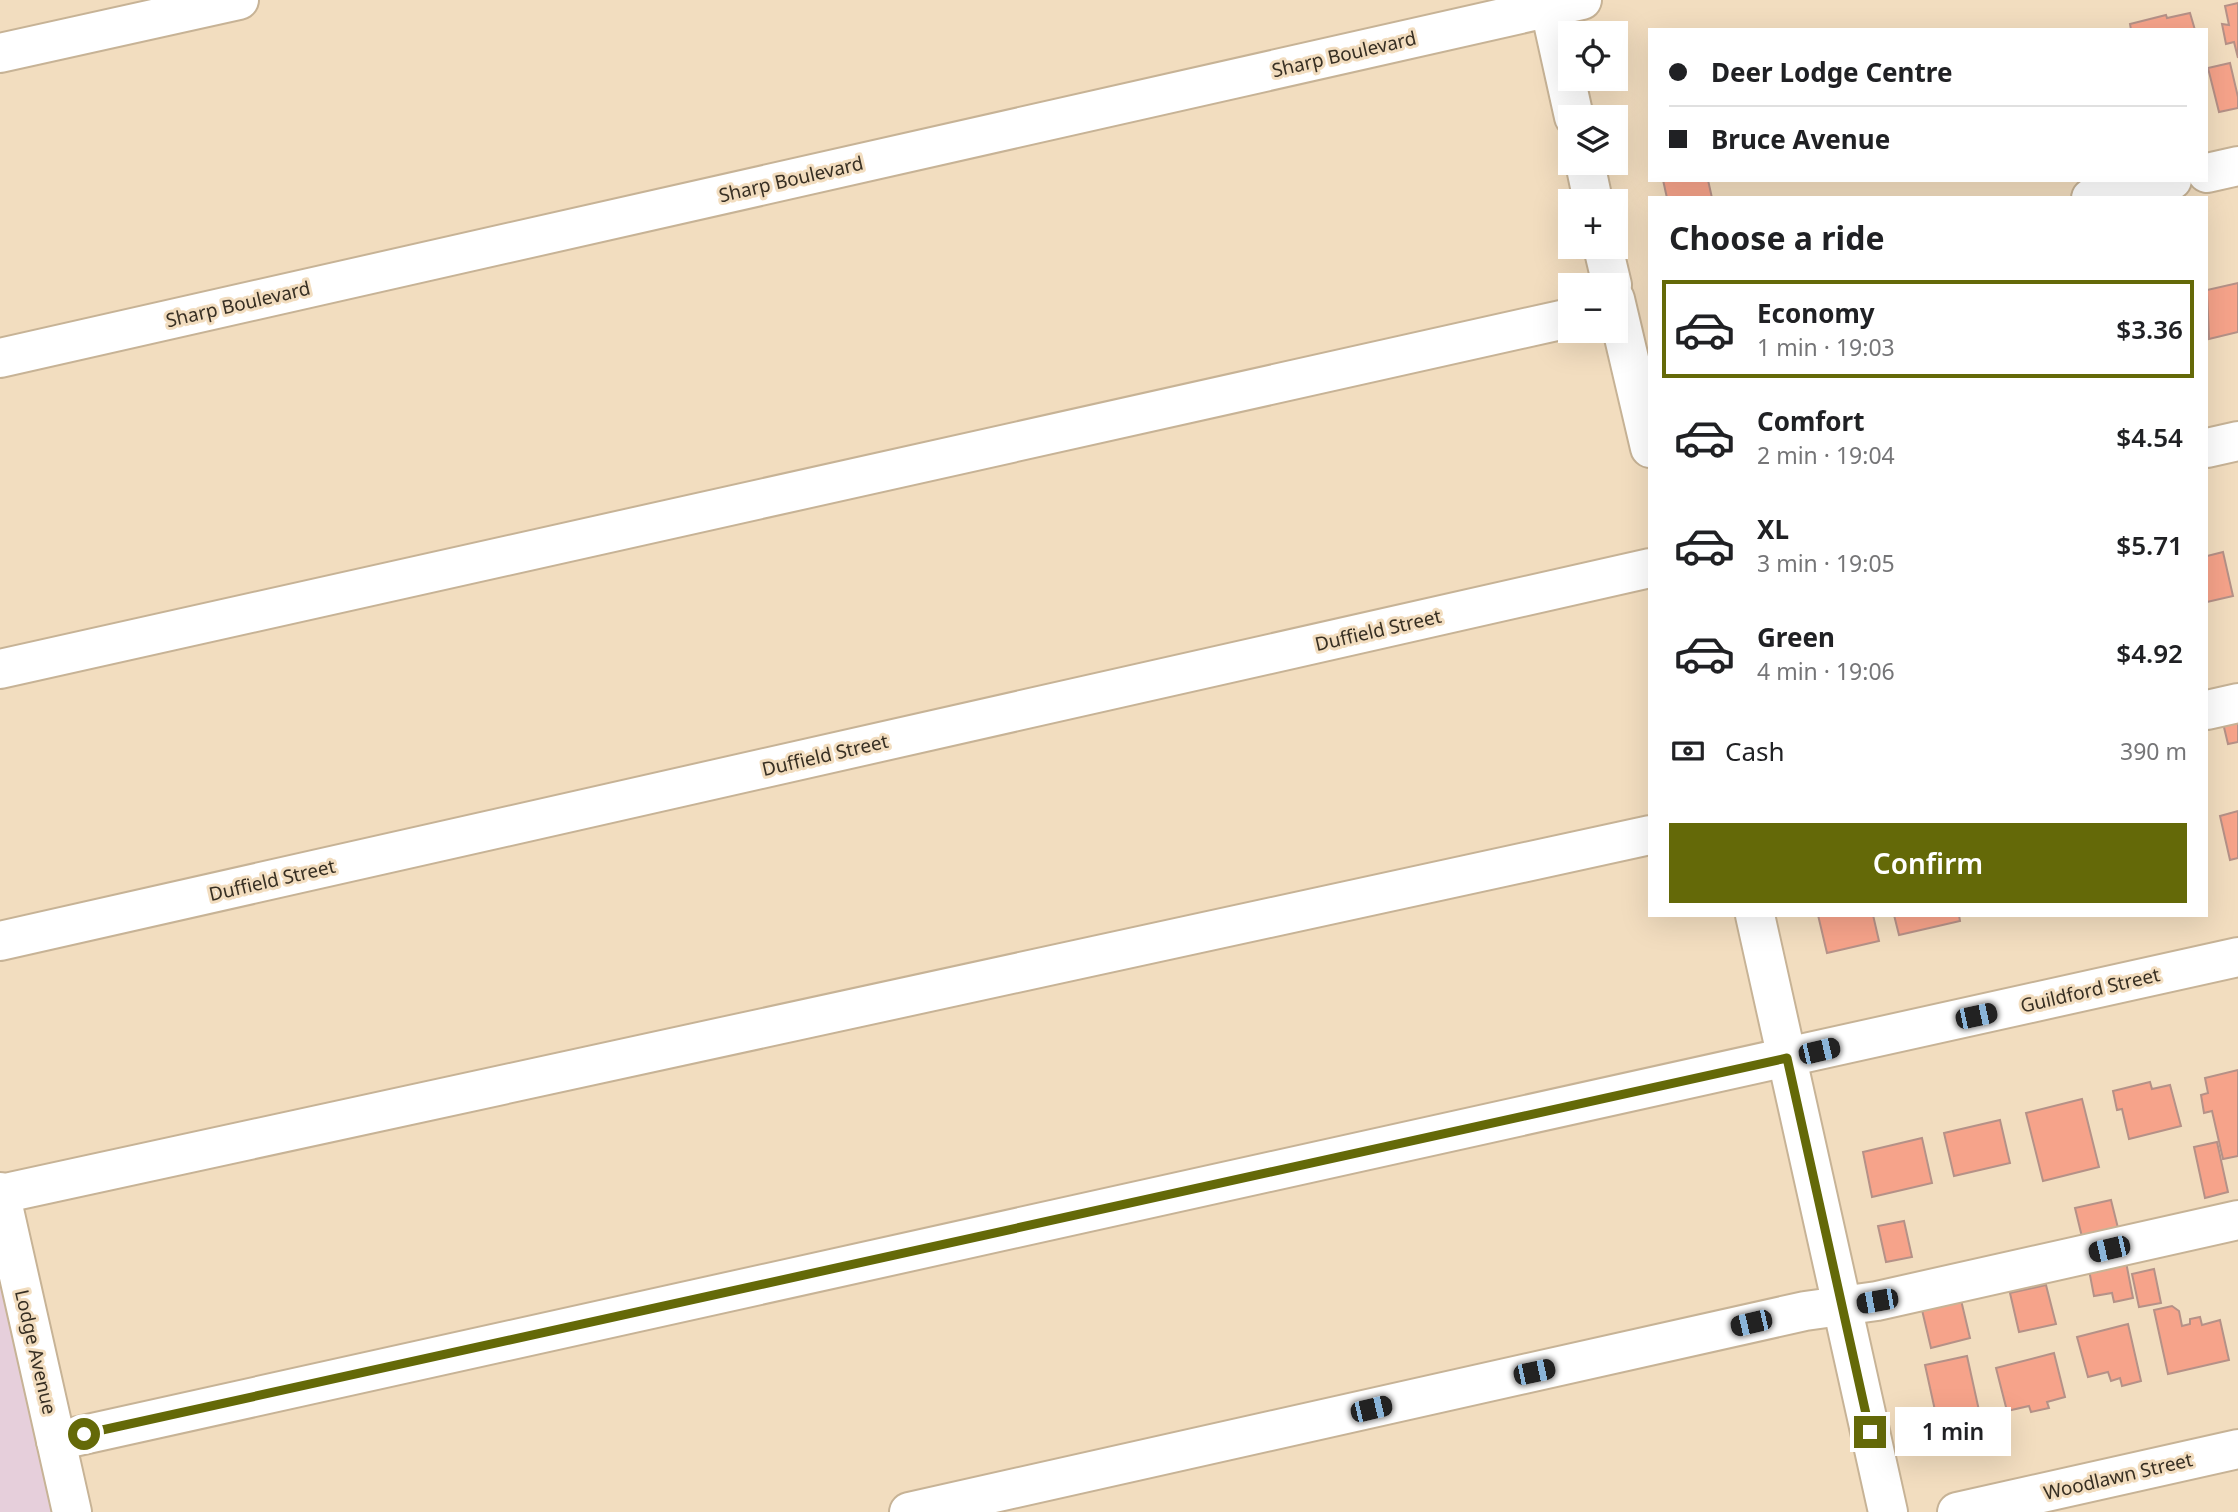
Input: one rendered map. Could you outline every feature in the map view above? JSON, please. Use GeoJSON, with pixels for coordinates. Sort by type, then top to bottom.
{"type":"FeatureCollection","features":[{"type":"Feature","properties":{"kind":"street"},"geometry":{"type":"LineString","coordinates":[[0,53],[239,0]]}},
{"type":"Feature","properties":{"kind":"street"},"geometry":{"type":"LineString","coordinates":[[1560,3],[1573,105]]}},
{"type":"Feature","properties":{"kind":"street","name":"Sharp Boulevard"},"geometry":{"type":"LineString","coordinates":[[0,358],[1560,3]]}},
{"type":"Feature","properties":{"kind":"street"},"geometry":{"type":"LineString","coordinates":[[2208,173],[2238,166]]}},
{"type":"Feature","properties":{"kind":"street"},"geometry":{"type":"LineString","coordinates":[[2100,196],[2163,182]]}},
{"type":"Feature","properties":{"kind":"street"},"geometry":{"type":"LineString","coordinates":[[0,669],[1558,321]]}},
{"type":"Feature","properties":{"kind":"street"},"geometry":{"type":"LineString","coordinates":[[1628,333],[1648,438]]}},
{"type":"Feature","properties":{"kind":"street"},"geometry":{"type":"LineString","coordinates":[[2208,448],[2238,441]]}},
{"type":"Feature","properties":{"kind":"street","name":"Duffield Street"},"geometry":{"type":"LineString","coordinates":[[0,941],[1648,568]]}},
{"type":"Feature","properties":{"kind":"street"},"geometry":{"type":"LineString","coordinates":[[2208,710],[2238,703]]}},
{"type":"Feature","properties":{"kind":"street"},"geometry":{"type":"LineString","coordinates":[[0,1193],[1648,835]]}},
{"type":"Feature","properties":{"kind":"street"},"geometry":{"type":"LineString","coordinates":[[1755,917],[1888,1512]]}},
{"type":"Feature","properties":{"kind":"street","name":"Guildford Street"},"geometry":{"type":"LineString","coordinates":[[56,1441],[2238,957]]}},
{"type":"Feature","properties":{"kind":"street","name":"Lodge Avenue"},"geometry":{"type":"LineString","coordinates":[[0,1193],[72,1512]]}},
{"type":"Feature","properties":{"kind":"street"},"geometry":{"type":"LineString","coordinates":[[909,1512],[1778,1317],[1843,1307],[2238,1220]]}},
{"type":"Feature","properties":{"kind":"street","name":"Woodlawn Street"},"geometry":{"type":"LineString","coordinates":[[1957,1512],[2238,1449]]}},
{"type":"Feature","properties":{"kind":"shaded area"},"geometry":{"type":"Polygon","coordinates":[[[0,1192],[72,1512],[0,1512],[0,1192]]]}},
{"type":"Feature","properties":{"kind":"building"},"geometry":{"type":"Polygon","coordinates":[[[2238,3],[2238,58],[2234,42],[2226,44],[2222,24],[2229,25],[2225,6],[2238,3]]]}},
{"type":"Feature","properties":{"kind":"building"},"geometry":{"type":"Polygon","coordinates":[[[2190,13],[2194,28],[2131,28],[2130,24],[2166,15],[2167,18],[2190,13]]]}},
{"type":"Feature","properties":{"kind":"building"},"geometry":{"type":"Polygon","coordinates":[[[2230,63],[2238,108],[2219,112],[2208,68],[2230,63]]]}},
{"type":"Feature","properties":{"kind":"building"},"geometry":{"type":"Polygon","coordinates":[[[1663,182],[1708,182],[1712,196],[1667,196],[1663,182]]]}},
{"type":"Feature","properties":{"kind":"building"},"geometry":{"type":"Polygon","coordinates":[[[2238,283],[2238,332],[2209,339],[2208,290],[2238,283]]]}},
{"type":"Feature","properties":{"kind":"building"},"geometry":{"type":"Polygon","coordinates":[[[2223,552],[2233,596],[2208,602],[2208,556],[2223,552]]]}},
{"type":"Feature","properties":{"kind":"building"},"geometry":{"type":"Polygon","coordinates":[[[2238,720],[2238,742],[2228,744],[2223,723],[2238,720]]]}},
{"type":"Feature","properties":{"kind":"building"},"geometry":{"type":"Polygon","coordinates":[[[2238,811],[2238,858],[2230,860],[2220,816],[2238,811]]]}},
{"type":"Feature","properties":{"kind":"building"},"geometry":{"type":"Polygon","coordinates":[[[1818,917],[1873,917],[1879,941],[1827,953],[1818,917]]]}},
{"type":"Feature","properties":{"kind":"building"},"geometry":{"type":"Polygon","coordinates":[[[1894,917],[1959,917],[1960,921],[1899,935],[1894,917]]]}},
{"type":"Feature","properties":{"kind":"building"},"geometry":{"type":"Polygon","coordinates":[[[2238,1070],[2238,1156],[2223,1159],[2212,1111],[2204,1113],[2201,1095],[2208,1093],[2205,1078],[2238,1070]]]}},
{"type":"Feature","properties":{"kind":"building"},"geometry":{"type":"Polygon","coordinates":[[[2150,1082],[2152,1089],[2170,1085],[2181,1126],[2129,1139],[2122,1109],[2117,1110],[2113,1091],[2150,1082]]]}},
{"type":"Feature","properties":{"kind":"building"},"geometry":{"type":"Polygon","coordinates":[[[2082,1099],[2099,1167],[2043,1181],[2026,1113],[2082,1099]]]}},
{"type":"Feature","properties":{"kind":"building"},"geometry":{"type":"Polygon","coordinates":[[[2000,1120],[2010,1163],[1954,1176],[1944,1133],[2000,1120]]]}},
{"type":"Feature","properties":{"kind":"building"},"geometry":{"type":"Polygon","coordinates":[[[1922,1138],[1932,1183],[1872,1197],[1863,1152],[1922,1138]]]}},
{"type":"Feature","properties":{"kind":"building"},"geometry":{"type":"Polygon","coordinates":[[[2217,1142],[2228,1192],[2205,1198],[2194,1147],[2217,1142]]]}},
{"type":"Feature","properties":{"kind":"building"},"geometry":{"type":"Polygon","coordinates":[[[2111,1200],[2119,1232],[2083,1241],[2075,1208],[2111,1200]]]}},
{"type":"Feature","properties":{"kind":"building"},"geometry":{"type":"Polygon","coordinates":[[[1904,1221],[1912,1257],[1886,1262],[1878,1226],[1904,1221]]]}},
{"type":"Feature","properties":{"kind":"building"},"geometry":{"type":"Polygon","coordinates":[[[2126,1262],[2133,1298],[2114,1302],[2112,1293],[2094,1296],[2089,1270],[2126,1262]]]}},
{"type":"Feature","properties":{"kind":"building"},"geometry":{"type":"Polygon","coordinates":[[[2154,1269],[2161,1303],[2139,1307],[2132,1274],[2154,1269]]]}},
{"type":"Feature","properties":{"kind":"building"},"geometry":{"type":"Polygon","coordinates":[[[2046,1285],[2056,1324],[2019,1332],[2010,1293],[2046,1285]]]}},
{"type":"Feature","properties":{"kind":"building"},"geometry":{"type":"Polygon","coordinates":[[[1961,1300],[1970,1338],[1931,1348],[1922,1310],[1961,1300]]]}},
{"type":"Feature","properties":{"kind":"building"},"geometry":{"type":"Polygon","coordinates":[[[2172,1306],[2179,1311],[2182,1326],[2190,1324],[2190,1319],[2200,1317],[2202,1325],[2220,1320],[2229,1360],[2168,1374],[2154,1310],[2172,1306]]]}},
{"type":"Feature","properties":{"kind":"building"},"geometry":{"type":"Polygon","coordinates":[[[2128,1324],[2141,1381],[2122,1386],[2120,1378],[2111,1381],[2108,1372],[2088,1377],[2077,1337],[2128,1324]]]}},
{"type":"Feature","properties":{"kind":"building"},"geometry":{"type":"Polygon","coordinates":[[[2054,1353],[2065,1397],[2047,1402],[2049,1408],[2031,1412],[2029,1406],[2007,1411],[1996,1368],[2054,1353]]]}},
{"type":"Feature","properties":{"kind":"building"},"geometry":{"type":"Polygon","coordinates":[[[1967,1356],[1980,1415],[1938,1424],[1925,1365],[1967,1356]]]}},
{"type":"Feature","properties":{"kind":"route"},"geometry":{"type":"LineString","coordinates":[[84,1434],[1787,1058],[1870,1432]]}}]}
